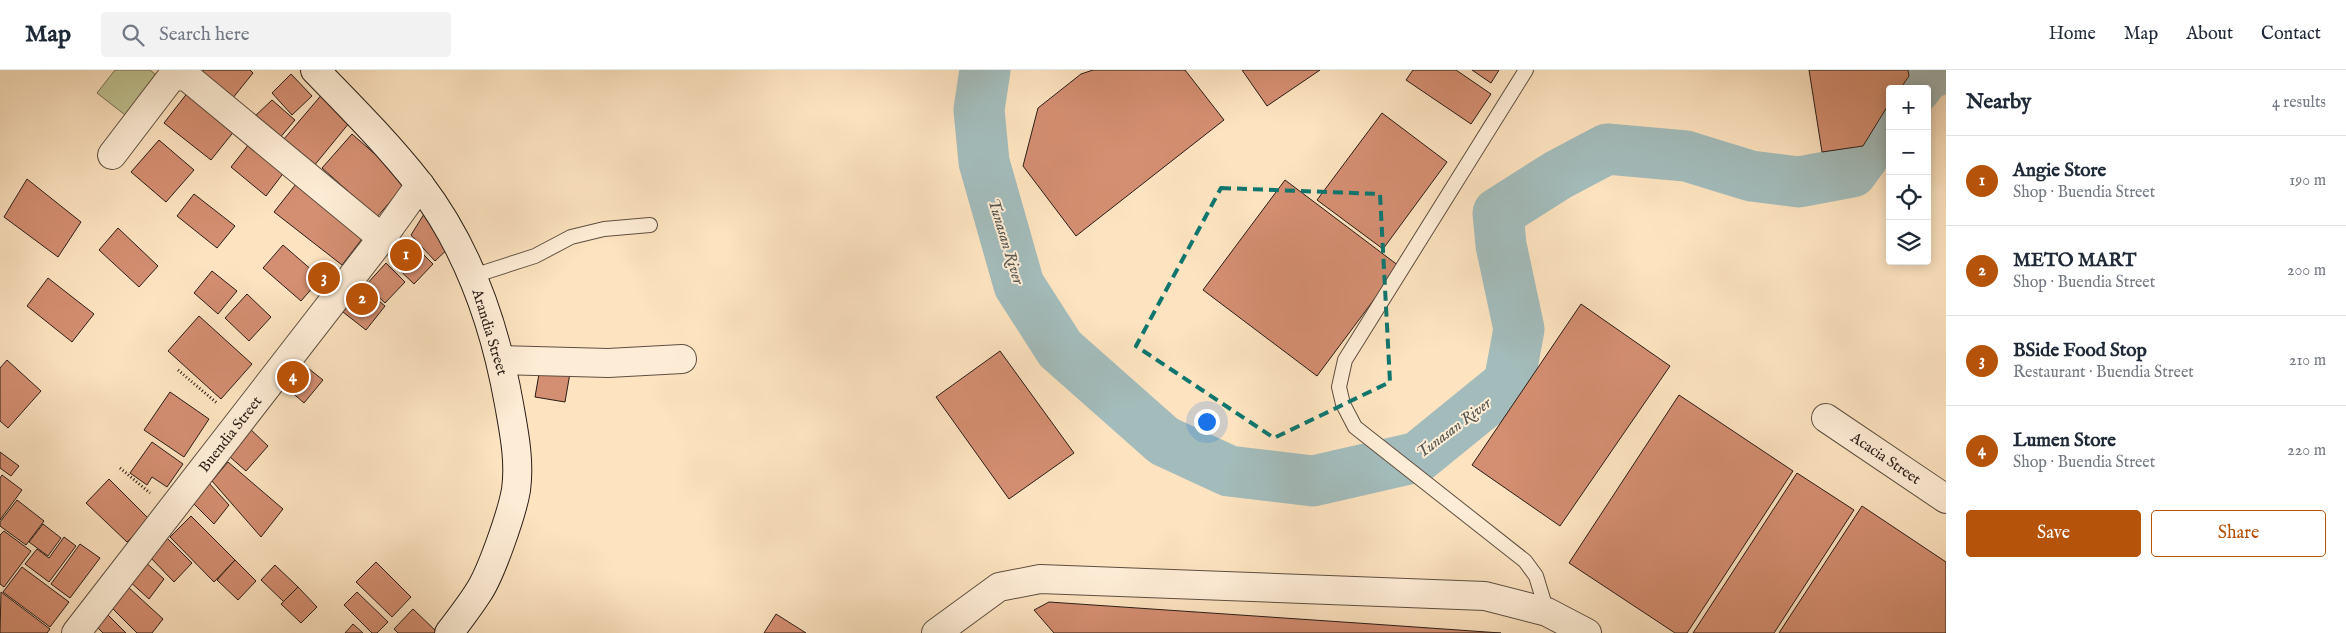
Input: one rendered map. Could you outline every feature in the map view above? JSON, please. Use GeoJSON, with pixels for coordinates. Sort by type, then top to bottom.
{"type":"FeatureCollection","features":[{"type":"Feature","properties":{"kind":"street","name":"Arandia Street"},"geometry":{"type":"LineString","coordinates":[[315,70],[372,129],[420,185],[448,228],[473,276],[501,360],[516,444],[516,490],[503,535],[479,592],[449,633]]}},
{"type":"Feature","properties":{"kind":"street"},"geometry":{"type":"LineString","coordinates":[[112,155],[170,79],[177,76],[187,77],[382,238]]}},
{"type":"Feature","properties":{"kind":"street","name":"Buendia Street"},"geometry":{"type":"LineString","coordinates":[[76,633],[382,238],[420,185]]}},
{"type":"Feature","properties":{"kind":"street"},"geometry":{"type":"LineString","coordinates":[[501,360],[608,363],[682,359]]}},
{"type":"Feature","properties":{"kind":"street","name":"Acacia Street"},"geometry":{"type":"LineString","coordinates":[[1826,418],[1946,499]]}},
{"type":"Feature","properties":{"kind":"street"},"geometry":{"type":"LineString","coordinates":[[936,633],[1000,587],[1040,579],[1485,596],[1547,612],[1587,633]]}},
{"type":"Feature","properties":{"kind":"lane"},"geometry":{"type":"LineString","coordinates":[[1526,70],[1345,360],[1339,387],[1343,404],[1355,427],[1525,561],[1536,576],[1547,612]]}},
{"type":"Feature","properties":{"kind":"lane"},"geometry":{"type":"LineString","coordinates":[[473,276],[535,256],[571,237],[604,229],[650,225]]}},
{"type":"Feature","properties":{"kind":"path"},"geometry":{"type":"LineString","coordinates":[[178,370],[239,422]]}},
{"type":"Feature","properties":{"kind":"path"},"geometry":{"type":"LineString","coordinates":[[120,468],[171,510]]}},
{"type":"Feature","properties":{"kind":"highlighted area"},"geometry":{"type":"Polygon","coordinates":[[[1221,188],[1380,194],[1390,382],[1274,438],[1136,346],[1221,188]]]}},
{"type":"Feature","properties":{"kind":"green space"},"geometry":{"type":"Polygon","coordinates":[[[115,70],[150,70],[161,79],[129,118],[97,93],[115,70]]]}},
{"type":"Feature","properties":{"kind":"building"},"geometry":{"type":"Polygon","coordinates":[[[204,70],[250,70],[253,73],[232,99],[201,73],[204,70]]]}},
{"type":"Feature","properties":{"kind":"building"},"geometry":{"type":"Polygon","coordinates":[[[1093,70],[1185,70],[1224,120],[1076,236],[1023,166],[1038,108],[1081,74],[1093,70]]]}},
{"type":"Feature","properties":{"kind":"building"},"geometry":{"type":"Polygon","coordinates":[[[1242,70],[1320,70],[1267,106],[1242,70]]]}},
{"type":"Feature","properties":{"kind":"building"},"geometry":{"type":"Polygon","coordinates":[[[1413,70],[1456,70],[1491,94],[1471,124],[1406,80],[1413,70]]]}},
{"type":"Feature","properties":{"kind":"building"},"geometry":{"type":"Polygon","coordinates":[[[1472,70],[1499,70],[1491,83],[1472,70]]]}},
{"type":"Feature","properties":{"kind":"building"},"geometry":{"type":"Polygon","coordinates":[[[1809,70],[1908,70],[1909,76],[1903,85],[1886,85],[1886,109],[1863,146],[1822,152],[1809,70]]]}},
{"type":"Feature","properties":{"kind":"building"},"geometry":{"type":"Polygon","coordinates":[[[291,74],[312,96],[292,115],[272,93],[291,74]]]}},
{"type":"Feature","properties":{"kind":"building"},"geometry":{"type":"Polygon","coordinates":[[[192,87],[239,125],[211,160],[164,123],[192,87]]]}},
{"type":"Feature","properties":{"kind":"building"},"geometry":{"type":"Polygon","coordinates":[[[324,92],[354,117],[309,172],[278,146],[324,92]]]}},
{"type":"Feature","properties":{"kind":"building"},"geometry":{"type":"Polygon","coordinates":[[[272,100],[295,120],[278,140],[254,117],[272,100]]]}},
{"type":"Feature","properties":{"kind":"building"},"geometry":{"type":"Polygon","coordinates":[[[1382,113],[1447,162],[1383,249],[1317,200],[1382,113]]]}},
{"type":"Feature","properties":{"kind":"building"},"geometry":{"type":"Polygon","coordinates":[[[352,134],[407,182],[377,217],[322,168],[352,134]]]}},
{"type":"Feature","properties":{"kind":"building"},"geometry":{"type":"Polygon","coordinates":[[[253,139],[288,167],[266,196],[231,167],[253,139]]]}},
{"type":"Feature","properties":{"kind":"building"},"geometry":{"type":"Polygon","coordinates":[[[159,140],[194,170],[166,202],[131,172],[159,140]]]}},
{"type":"Feature","properties":{"kind":"building"},"geometry":{"type":"Polygon","coordinates":[[[27,179],[81,222],[58,257],[4,217],[27,179]]]}},
{"type":"Feature","properties":{"kind":"building"},"geometry":{"type":"Polygon","coordinates":[[[300,179],[368,231],[342,265],[274,212],[300,179]]]}},
{"type":"Feature","properties":{"kind":"building"},"geometry":{"type":"Polygon","coordinates":[[[1285,180],[1399,266],[1317,376],[1203,290],[1285,180]]]}},
{"type":"Feature","properties":{"kind":"building"},"geometry":{"type":"Polygon","coordinates":[[[194,194],[235,226],[217,248],[177,216],[194,194]]]}},
{"type":"Feature","properties":{"kind":"building"},"geometry":{"type":"Polygon","coordinates":[[[424,214],[452,245],[435,261],[411,235],[424,214]]]}},
{"type":"Feature","properties":{"kind":"building"},"geometry":{"type":"Polygon","coordinates":[[[118,228],[158,266],[139,287],[99,250],[118,228]]]}},
{"type":"Feature","properties":{"kind":"building"},"geometry":{"type":"Polygon","coordinates":[[[408,239],[433,264],[414,284],[389,260],[408,239]]]}},
{"type":"Feature","properties":{"kind":"building"},"geometry":{"type":"Polygon","coordinates":[[[283,245],[321,278],[301,301],[263,268],[283,245]]]}},
{"type":"Feature","properties":{"kind":"building"},"geometry":{"type":"Polygon","coordinates":[[[386,263],[405,282],[385,303],[366,285],[386,263]]]}},
{"type":"Feature","properties":{"kind":"building"},"geometry":{"type":"Polygon","coordinates":[[[212,271],[237,291],[218,314],[194,293],[212,271]]]}},
{"type":"Feature","properties":{"kind":"building"},"geometry":{"type":"Polygon","coordinates":[[[48,278],[94,314],[72,342],[27,306],[48,278]]]}},
{"type":"Feature","properties":{"kind":"building"},"geometry":{"type":"Polygon","coordinates":[[[363,288],[385,306],[366,330],[343,312],[363,288]]]}},
{"type":"Feature","properties":{"kind":"building"},"geometry":{"type":"Polygon","coordinates":[[[247,294],[271,317],[249,341],[225,318],[247,294]]]}},
{"type":"Feature","properties":{"kind":"building"},"geometry":{"type":"Polygon","coordinates":[[[1581,304],[1670,366],[1560,526],[1472,465],[1581,304]]]}},
{"type":"Feature","properties":{"kind":"building"},"geometry":{"type":"Polygon","coordinates":[[[199,316],[252,364],[221,399],[168,351],[199,316]]]}},
{"type":"Feature","properties":{"kind":"building"},"geometry":{"type":"Polygon","coordinates":[[[1000,351],[1074,453],[1009,499],[936,397],[1000,351]]]}},
{"type":"Feature","properties":{"kind":"building"},"geometry":{"type":"Polygon","coordinates":[[[7,360],[41,391],[8,428],[0,421],[0,368],[7,360]]]}},
{"type":"Feature","properties":{"kind":"building"},"geometry":{"type":"Polygon","coordinates":[[[299,361],[323,380],[304,403],[281,383],[299,361]]]}},
{"type":"Feature","properties":{"kind":"building"},"geometry":{"type":"Polygon","coordinates":[[[540,368],[570,373],[565,402],[535,397],[540,368]]]}},
{"type":"Feature","properties":{"kind":"building"},"geometry":{"type":"Polygon","coordinates":[[[170,392],[209,419],[184,457],[144,430],[170,392]]]}},
{"type":"Feature","properties":{"kind":"building"},"geometry":{"type":"Polygon","coordinates":[[[1679,395],[1793,471],[1687,633],[1675,633],[1569,563],[1679,395]]]}},
{"type":"Feature","properties":{"kind":"building"},"geometry":{"type":"Polygon","coordinates":[[[248,427],[268,446],[246,471],[230,457],[248,427]]]}},
{"type":"Feature","properties":{"kind":"building"},"geometry":{"type":"Polygon","coordinates":[[[152,442],[183,464],[167,487],[152,477],[147,485],[130,473],[152,442]]]}},
{"type":"Feature","properties":{"kind":"building"},"geometry":{"type":"Polygon","coordinates":[[[0,452],[19,466],[11,476],[0,468],[0,452]]]}},
{"type":"Feature","properties":{"kind":"building"},"geometry":{"type":"Polygon","coordinates":[[[228,462],[283,509],[261,537],[212,481],[228,462]]]}},
{"type":"Feature","properties":{"kind":"building"},"geometry":{"type":"Polygon","coordinates":[[[1797,473],[1854,510],[1774,633],[1693,633],[1797,473]]]}},
{"type":"Feature","properties":{"kind":"building"},"geometry":{"type":"Polygon","coordinates":[[[2,475],[22,490],[0,520],[0,478],[2,475]]]}},
{"type":"Feature","properties":{"kind":"building"},"geometry":{"type":"Polygon","coordinates":[[[109,479],[150,520],[127,542],[86,503],[109,479]]]}},
{"type":"Feature","properties":{"kind":"building"},"geometry":{"type":"Polygon","coordinates":[[[207,481],[229,505],[214,524],[193,503],[207,481]]]}},
{"type":"Feature","properties":{"kind":"building"},"geometry":{"type":"Polygon","coordinates":[[[17,500],[44,521],[26,545],[0,526],[0,522],[17,500]]]}},
{"type":"Feature","properties":{"kind":"building"},"geometry":{"type":"Polygon","coordinates":[[[1862,506],[1946,562],[1946,633],[1779,633],[1862,506]]]}},
{"type":"Feature","properties":{"kind":"building"},"geometry":{"type":"Polygon","coordinates":[[[191,516],[235,560],[214,582],[170,537],[191,516]]]}},
{"type":"Feature","properties":{"kind":"building"},"geometry":{"type":"Polygon","coordinates":[[[43,524],[61,538],[48,556],[29,542],[43,524]]]}},
{"type":"Feature","properties":{"kind":"building"},"geometry":{"type":"Polygon","coordinates":[[[4,531],[31,551],[4,587],[0,584],[0,535],[4,531]]]}},
{"type":"Feature","properties":{"kind":"building"},"geometry":{"type":"Polygon","coordinates":[[[164,535],[192,563],[174,582],[149,556],[164,535]]]}},
{"type":"Feature","properties":{"kind":"building"},"geometry":{"type":"Polygon","coordinates":[[[64,537],[76,546],[49,582],[25,564],[37,549],[49,558],[64,537]]]}},
{"type":"Feature","properties":{"kind":"building"},"geometry":{"type":"Polygon","coordinates":[[[80,544],[100,558],[70,598],[51,584],[80,544]]]}},
{"type":"Feature","properties":{"kind":"building"},"geometry":{"type":"Polygon","coordinates":[[[143,560],[164,579],[149,599],[127,579],[143,560]]]}},
{"type":"Feature","properties":{"kind":"building"},"geometry":{"type":"Polygon","coordinates":[[[235,560],[256,581],[238,600],[217,580],[235,560]]]}},
{"type":"Feature","properties":{"kind":"building"},"geometry":{"type":"Polygon","coordinates":[[[376,562],[411,597],[392,617],[356,582],[376,562]]]}},
{"type":"Feature","properties":{"kind":"building"},"geometry":{"type":"Polygon","coordinates":[[[275,565],[298,587],[284,602],[261,580],[275,565]]]}},
{"type":"Feature","properties":{"kind":"building"},"geometry":{"type":"Polygon","coordinates":[[[22,567],[69,602],[50,627],[3,592],[22,567]]]}},
{"type":"Feature","properties":{"kind":"building"},"geometry":{"type":"Polygon","coordinates":[[[128,587],[163,619],[152,633],[137,633],[112,608],[128,587]]]}},
{"type":"Feature","properties":{"kind":"building"},"geometry":{"type":"Polygon","coordinates":[[[298,587],[317,607],[301,623],[281,604],[298,587]]]}},
{"type":"Feature","properties":{"kind":"building"},"geometry":{"type":"Polygon","coordinates":[[[1,592],[50,629],[47,633],[0,633],[1,592]]]}},
{"type":"Feature","properties":{"kind":"building"},"geometry":{"type":"Polygon","coordinates":[[[357,592],[388,622],[377,633],[372,633],[344,605],[357,592]]]}},
{"type":"Feature","properties":{"kind":"building"},"geometry":{"type":"Polygon","coordinates":[[[1049,602],[1501,633],[1054,633],[1034,610],[1049,602]]]}},
{"type":"Feature","properties":{"kind":"building"},"geometry":{"type":"Polygon","coordinates":[[[413,609],[438,633],[398,633],[394,629],[413,609]]]}},
{"type":"Feature","properties":{"kind":"building"},"geometry":{"type":"Polygon","coordinates":[[[776,614],[806,633],[764,633],[776,614]]]}},
{"type":"Feature","properties":{"kind":"building"},"geometry":{"type":"Polygon","coordinates":[[[108,615],[126,633],[103,633],[97,627],[108,615]]]}},
{"type":"Feature","properties":{"kind":"building"},"geometry":{"type":"Polygon","coordinates":[[[353,624],[363,633],[345,633],[353,624]]]}},
{"type":"Feature","properties":{"kind":"waterway","name":"Tunasan River"},"geometry":{"type":"LineString","coordinates":[[985,70],[979,110],[984,162],[1019,285],[1060,349],[1164,441],[1229,471],[1313,481],[1418,457],[1509,383],[1519,329],[1501,245],[1498,213],[1558,175],[1607,149],[1686,156],[1751,176],[1799,182],[1852,172],[1886,125]]}},
{"type":"Feature","properties":{"kind":"waterway","name":"Tunasan River"},"geometry":{"type":"LineString","coordinates":[[1918,85],[1924,77],[1937,70]]}},
{"type":"Feature","properties":{"kind":"place","name":"Angie Store"},"geometry":{"type":"Point","coordinates":[406,255]}},
{"type":"Feature","properties":{"kind":"place","name":"BSide Food Stop"},"geometry":{"type":"Point","coordinates":[324,278]}},
{"type":"Feature","properties":{"kind":"place","name":"METO MART"},"geometry":{"type":"Point","coordinates":[362,299]}},
{"type":"Feature","properties":{"kind":"place","name":"Lumen Store"},"geometry":{"type":"Point","coordinates":[293,377]}}]}
